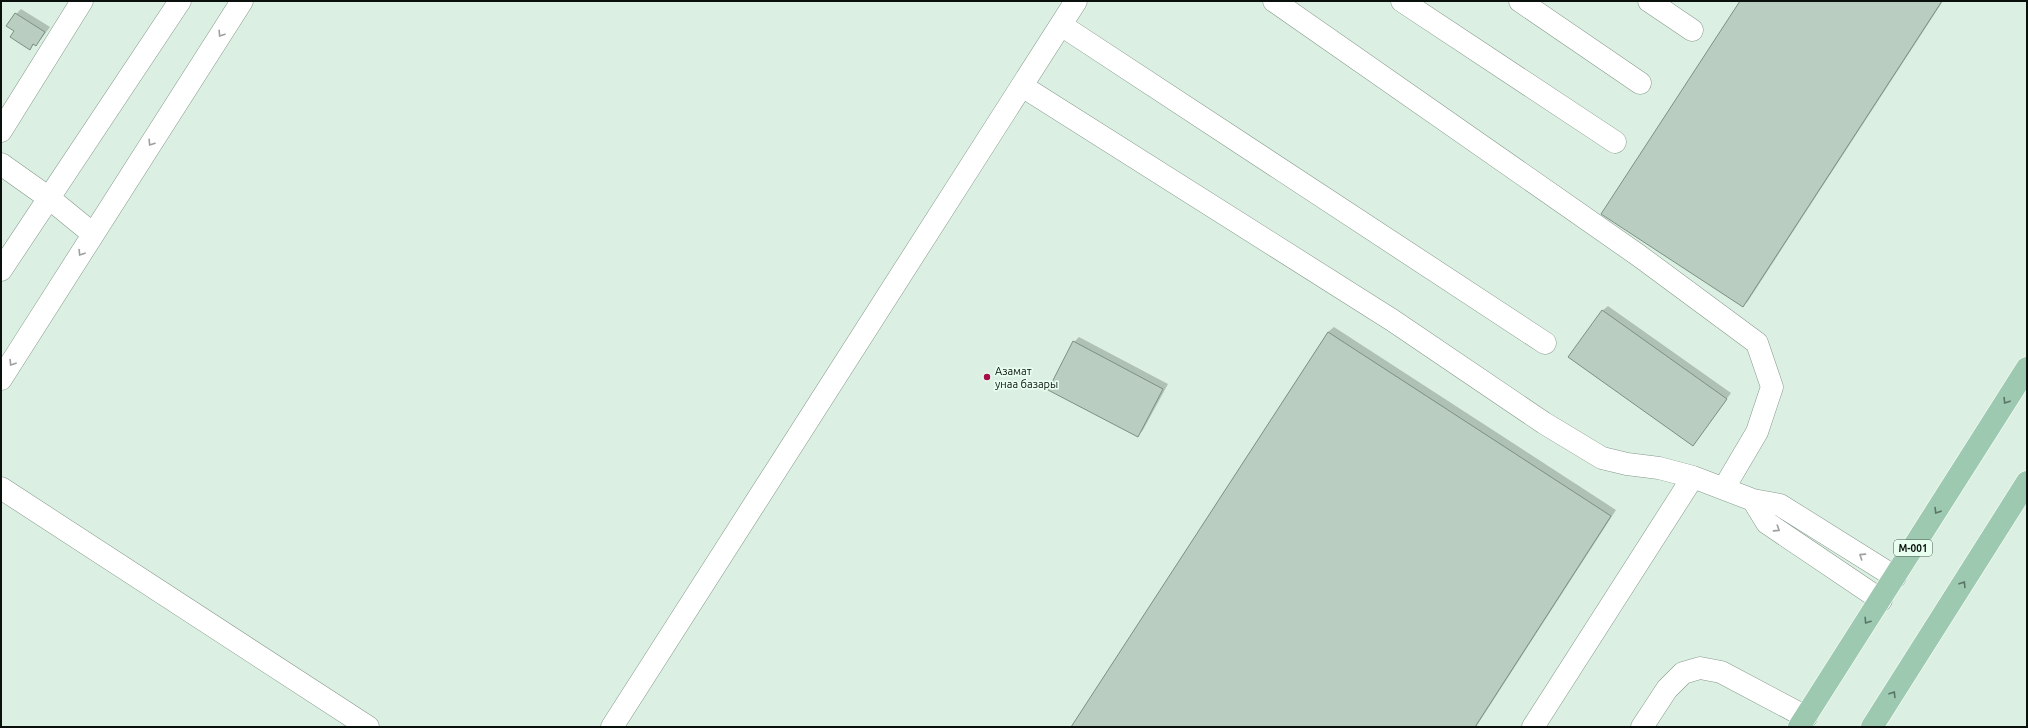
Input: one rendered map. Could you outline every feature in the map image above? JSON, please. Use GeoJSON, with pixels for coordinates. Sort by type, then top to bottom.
{"type":"FeatureCollection","features":[{"type":"Feature","properties":{"kind":"main road","name":"M-001"},"geometry":{"type":"LineString","coordinates":[[1802,722],[1881,600],[2027,368]]}},
{"type":"Feature","properties":{"kind":"main road"},"geometry":{"type":"LineString","coordinates":[[1872,727],[2027,482]]}},
{"type":"Feature","properties":{"kind":"street"},"geometry":{"type":"LineString","coordinates":[[1,131],[82,1]]}},
{"type":"Feature","properties":{"kind":"street"},"geometry":{"type":"LineString","coordinates":[[1,270],[180,1]]}},
{"type":"Feature","properties":{"kind":"street"},"geometry":{"type":"LineString","coordinates":[[1,379],[242,1]]}},
{"type":"Feature","properties":{"kind":"street"},"geometry":{"type":"LineString","coordinates":[[612,727],[1076,1]]}},
{"type":"Feature","properties":{"kind":"street"},"geometry":{"type":"LineString","coordinates":[[1274,1],[1638,255],[1757,343],[1772,387],[1757,432],[1724,488]]}},
{"type":"Feature","properties":{"kind":"street"},"geometry":{"type":"LineString","coordinates":[[1402,1],[1615,142]]}},
{"type":"Feature","properties":{"kind":"street"},"geometry":{"type":"LineString","coordinates":[[1520,1],[1640,83]]}},
{"type":"Feature","properties":{"kind":"street"},"geometry":{"type":"LineString","coordinates":[[1649,1],[1692,30]]}},
{"type":"Feature","properties":{"kind":"street"},"geometry":{"type":"LineString","coordinates":[[1061,25],[1545,343]]}},
{"type":"Feature","properties":{"kind":"street"},"geometry":{"type":"LineString","coordinates":[[1022,86],[1392,320],[1544,423],[1602,458],[1627,464],[1659,468],[1693,477],[1753,500],[1780,505],[1895,577]]}},
{"type":"Feature","properties":{"kind":"street"},"geometry":{"type":"LineString","coordinates":[[1,164],[49,198],[93,234]]}},
{"type":"Feature","properties":{"kind":"street"},"geometry":{"type":"LineString","coordinates":[[1533,727],[1693,477]]}},
{"type":"Feature","properties":{"kind":"street"},"geometry":{"type":"LineString","coordinates":[[1,488],[368,727]]}},
{"type":"Feature","properties":{"kind":"street"},"geometry":{"type":"LineString","coordinates":[[1753,500],[1767,523],[1881,600]]}},
{"type":"Feature","properties":{"kind":"street"},"geometry":{"type":"LineString","coordinates":[[1642,727],[1667,689],[1683,673],[1700,668],[1721,672],[1802,722]]}},
{"type":"Feature","properties":{"kind":"building"},"geometry":{"type":"Polygon","coordinates":[[[1740,1],[1942,1],[1743,307],[1601,214],[1740,1]]]}},
{"type":"Feature","properties":{"kind":"building"},"geometry":{"type":"Polygon","coordinates":[[[15,13],[45,32],[36,46],[33,44],[30,50],[10,37],[14,31],[6,26],[15,13]]]}},
{"type":"Feature","properties":{"kind":"building"},"geometry":{"type":"Polygon","coordinates":[[[1602,310],[1727,399],[1693,446],[1568,357],[1602,310]]]}},
{"type":"Feature","properties":{"kind":"building"},"geometry":{"type":"Polygon","coordinates":[[[1328,332],[1611,516],[1475,727],[1071,727],[1328,332]]]}},
{"type":"Feature","properties":{"kind":"building"},"geometry":{"type":"Polygon","coordinates":[[[1073,341],[1163,389],[1138,437],[1048,390],[1073,341]]]}},
{"type":"Feature","properties":{"kind":"place","name":"Азамат унаа базары"},"geometry":{"type":"Point","coordinates":[987,377]}}]}
